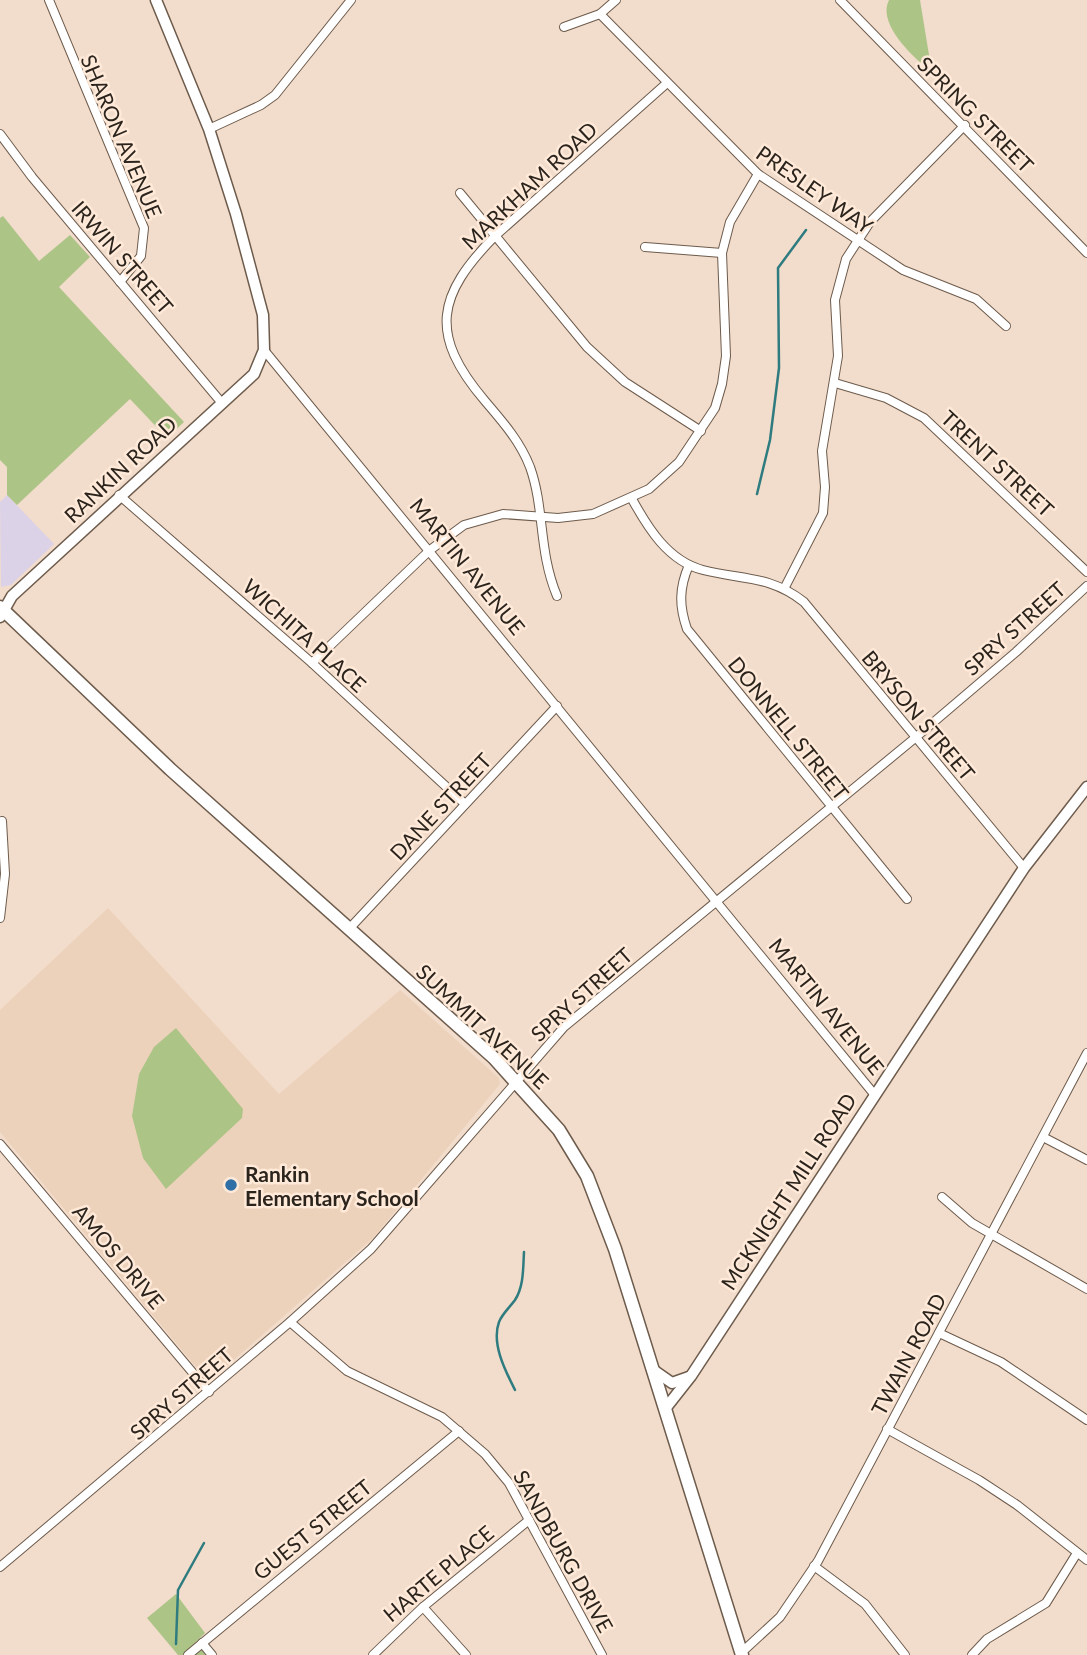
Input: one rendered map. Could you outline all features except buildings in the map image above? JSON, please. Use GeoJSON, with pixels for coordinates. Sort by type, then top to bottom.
{"type":"FeatureCollection","features":[{"type":"Feature","properties":{"kind":"main road","name":"SUMMIT AVENUE"},"geometry":{"type":"LineString","coordinates":[[1,612],[161,761],[516,1079],[559,1130],[587,1175],[615,1249],[742,1654]]}},
{"type":"Feature","properties":{"kind":"street","name":"SHARON AVENUE"},"geometry":{"type":"LineString","coordinates":[[49,0],[144,228],[141,256],[120,282]]}},
{"type":"Feature","properties":{"kind":"street"},"geometry":{"type":"LineString","coordinates":[[156,0],[209,130],[236,214],[263,315],[264,350]]}},
{"type":"Feature","properties":{"kind":"street"},"geometry":{"type":"LineString","coordinates":[[209,130],[261,105],[275,94],[351,0]]}},
{"type":"Feature","properties":{"kind":"street"},"geometry":{"type":"LineString","coordinates":[[564,27],[600,14],[615,0]]}},
{"type":"Feature","properties":{"kind":"street","name":"SPRING STREET"},"geometry":{"type":"LineString","coordinates":[[841,0],[1087,253]]}},
{"type":"Feature","properties":{"kind":"street","name":"PRESLEY WAY"},"geometry":{"type":"LineString","coordinates":[[600,14],[758,174],[903,270],[976,299],[1006,326]]}},
{"type":"Feature","properties":{"kind":"street","name":"MARKHAM ROAD"},"geometry":{"type":"LineString","coordinates":[[557,596],[544,559],[536,486],[517,440],[463,373],[446,332],[451,293],[467,266],[495,236],[667,83]]}},
{"type":"Feature","properties":{"kind":"street"},"geometry":{"type":"LineString","coordinates":[[632,499],[648,528],[664,547],[688,565],[785,587],[822,513],[825,487],[822,451],[838,356],[837,284],[856,240],[965,125]]}},
{"type":"Feature","properties":{"kind":"street","name":"IRWIN STREET"},"geometry":{"type":"LineString","coordinates":[[0,134],[32,177],[221,402]]}},
{"type":"Feature","properties":{"kind":"street"},"geometry":{"type":"LineString","coordinates":[[312,663],[449,533],[484,518],[503,514],[593,514],[632,499],[679,462],[715,408],[726,356],[722,253],[730,222],[758,174]]}},
{"type":"Feature","properties":{"kind":"street"},"geometry":{"type":"LineString","coordinates":[[460,193],[606,366],[701,431]]}},
{"type":"Feature","properties":{"kind":"street"},"geometry":{"type":"LineString","coordinates":[[645,247],[722,253]]}},
{"type":"Feature","properties":{"kind":"street","name":"RANKIN ROAD"},"geometry":{"type":"LineString","coordinates":[[1,612],[12,596],[119,495],[254,374],[264,350]]}},
{"type":"Feature","properties":{"kind":"street","name":"MARTIN AVENUE"},"geometry":{"type":"LineString","coordinates":[[264,350],[874,1094]]}},
{"type":"Feature","properties":{"kind":"street","name":"TRENT STREET"},"geometry":{"type":"LineString","coordinates":[[835,383],[886,398],[924,418],[1087,572]]}},
{"type":"Feature","properties":{"kind":"street","name":"WICHITA PLACE"},"geometry":{"type":"LineString","coordinates":[[119,495],[312,663],[465,804]]}},
{"type":"Feature","properties":{"kind":"street","name":"DONNELL STREET"},"geometry":{"type":"LineString","coordinates":[[688,565],[681,583],[680,609],[687,629],[906,899]]}},
{"type":"Feature","properties":{"kind":"street","name":"SPRY STREET"},"geometry":{"type":"LineString","coordinates":[[0,1567],[209,1392],[383,1237],[516,1079],[564,1027],[915,738],[1016,652],[1087,586]]}},
{"type":"Feature","properties":{"kind":"street","name":"BRYSON STREET"},"geometry":{"type":"LineString","coordinates":[[785,587],[804,603],[1024,868]]}},
{"type":"Feature","properties":{"kind":"street","name":"DANE STREET"},"geometry":{"type":"LineString","coordinates":[[349,929],[557,706]]}},
{"type":"Feature","properties":{"kind":"street","name":"MCKNIGHT MILL ROAD"},"geometry":{"type":"LineString","coordinates":[[665,1409],[691,1376],[1024,868],[1087,787]]}},
{"type":"Feature","properties":{"kind":"street"},"geometry":{"type":"LineString","coordinates":[[0,918],[5,874],[2,821]]}},
{"type":"Feature","properties":{"kind":"street","name":"TWAIN ROAD"},"geometry":{"type":"LineString","coordinates":[[742,1654],[780,1617],[814,1566],[1087,1053]]}},
{"type":"Feature","properties":{"kind":"street"},"geometry":{"type":"LineString","coordinates":[[1043,1137],[1087,1160]]}},
{"type":"Feature","properties":{"kind":"street","name":"AMOS DRIVE"},"geometry":{"type":"LineString","coordinates":[[0,1143],[209,1392]]}},
{"type":"Feature","properties":{"kind":"street"},"geometry":{"type":"LineString","coordinates":[[942,1197],[956,1211],[990,1234],[1087,1289]]}},
{"type":"Feature","properties":{"kind":"street","name":"SANDBURG DRIVE"},"geometry":{"type":"LineString","coordinates":[[290,1322],[347,1371],[442,1417],[485,1454],[509,1483],[602,1655]]}},
{"type":"Feature","properties":{"kind":"street"},"geometry":{"type":"LineString","coordinates":[[939,1333],[1001,1362],[1087,1420]]}},
{"type":"Feature","properties":{"kind":"street"},"geometry":{"type":"LineString","coordinates":[[652,1369],[672,1384],[691,1376]]}},
{"type":"Feature","properties":{"kind":"street"},"geometry":{"type":"LineString","coordinates":[[887,1429],[979,1480],[1087,1560]]}},
{"type":"Feature","properties":{"kind":"street","name":"GUEST STREET"},"geometry":{"type":"LineString","coordinates":[[188,1655],[459,1431]]}},
{"type":"Feature","properties":{"kind":"street","name":"HARTE PLACE"},"geometry":{"type":"LineString","coordinates":[[373,1655],[423,1607],[529,1520]]}},
{"type":"Feature","properties":{"kind":"street"},"geometry":{"type":"LineString","coordinates":[[972,1655],[987,1639],[1046,1603],[1077,1553]]}},
{"type":"Feature","properties":{"kind":"street"},"geometry":{"type":"LineString","coordinates":[[814,1566],[865,1604],[905,1655]]}},
{"type":"Feature","properties":{"kind":"street"},"geometry":{"type":"LineString","coordinates":[[423,1607],[466,1655]]}},
{"type":"Feature","properties":{"kind":"street"},"geometry":{"type":"LineString","coordinates":[[202,1643],[212,1655]]}},
{"type":"Feature","properties":{"kind":"shaded area"},"geometry":{"type":"Polygon","coordinates":[[[7,495],[54,544],[11,585],[1,587],[0,502],[7,495]]]}},
{"type":"Feature","properties":{"kind":"shaded area","name":"Rankin Elementary School"},"geometry":{"type":"Polygon","coordinates":[[[108,908],[279,1094],[400,990],[499,1078],[500,1084],[373,1238],[212,1379],[206,1379],[0,1132],[0,1010],[108,908]]]}},
{"type":"Feature","properties":{"kind":"green space"},"geometry":{"type":"Polygon","coordinates":[[[889,0],[920,0],[930,61],[921,63],[895,34],[887,17],[889,0]]]}},
{"type":"Feature","properties":{"kind":"green space"},"geometry":{"type":"Polygon","coordinates":[[[3,216],[39,261],[70,235],[90,257],[59,287],[184,422],[167,438],[130,399],[17,505],[7,495],[7,467],[0,460],[0,218],[3,216]]]}},
{"type":"Feature","properties":{"kind":"green space"},"geometry":{"type":"Polygon","coordinates":[[[176,1028],[243,1109],[242,1118],[166,1189],[143,1158],[132,1116],[139,1074],[154,1047],[176,1028]]]}},
{"type":"Feature","properties":{"kind":"green space"},"geometry":{"type":"Polygon","coordinates":[[[176,1594],[205,1633],[196,1642],[206,1655],[178,1655],[147,1618],[176,1594]]]}},
{"type":"Feature","properties":{"kind":"waterway"},"geometry":{"type":"LineString","coordinates":[[757,494],[770,440],[779,368],[778,268],[806,230]]}},
{"type":"Feature","properties":{"kind":"waterway"},"geometry":{"type":"LineString","coordinates":[[515,1390],[501,1358],[497,1330],[500,1319],[520,1289],[524,1252]]}},
{"type":"Feature","properties":{"kind":"waterway"},"geometry":{"type":"LineString","coordinates":[[176,1644],[178,1590],[204,1543]]}},
{"type":"Feature","properties":{"kind":"place","name":"Rankin Elementary School"},"geometry":{"type":"Point","coordinates":[231,1185]}}]}
